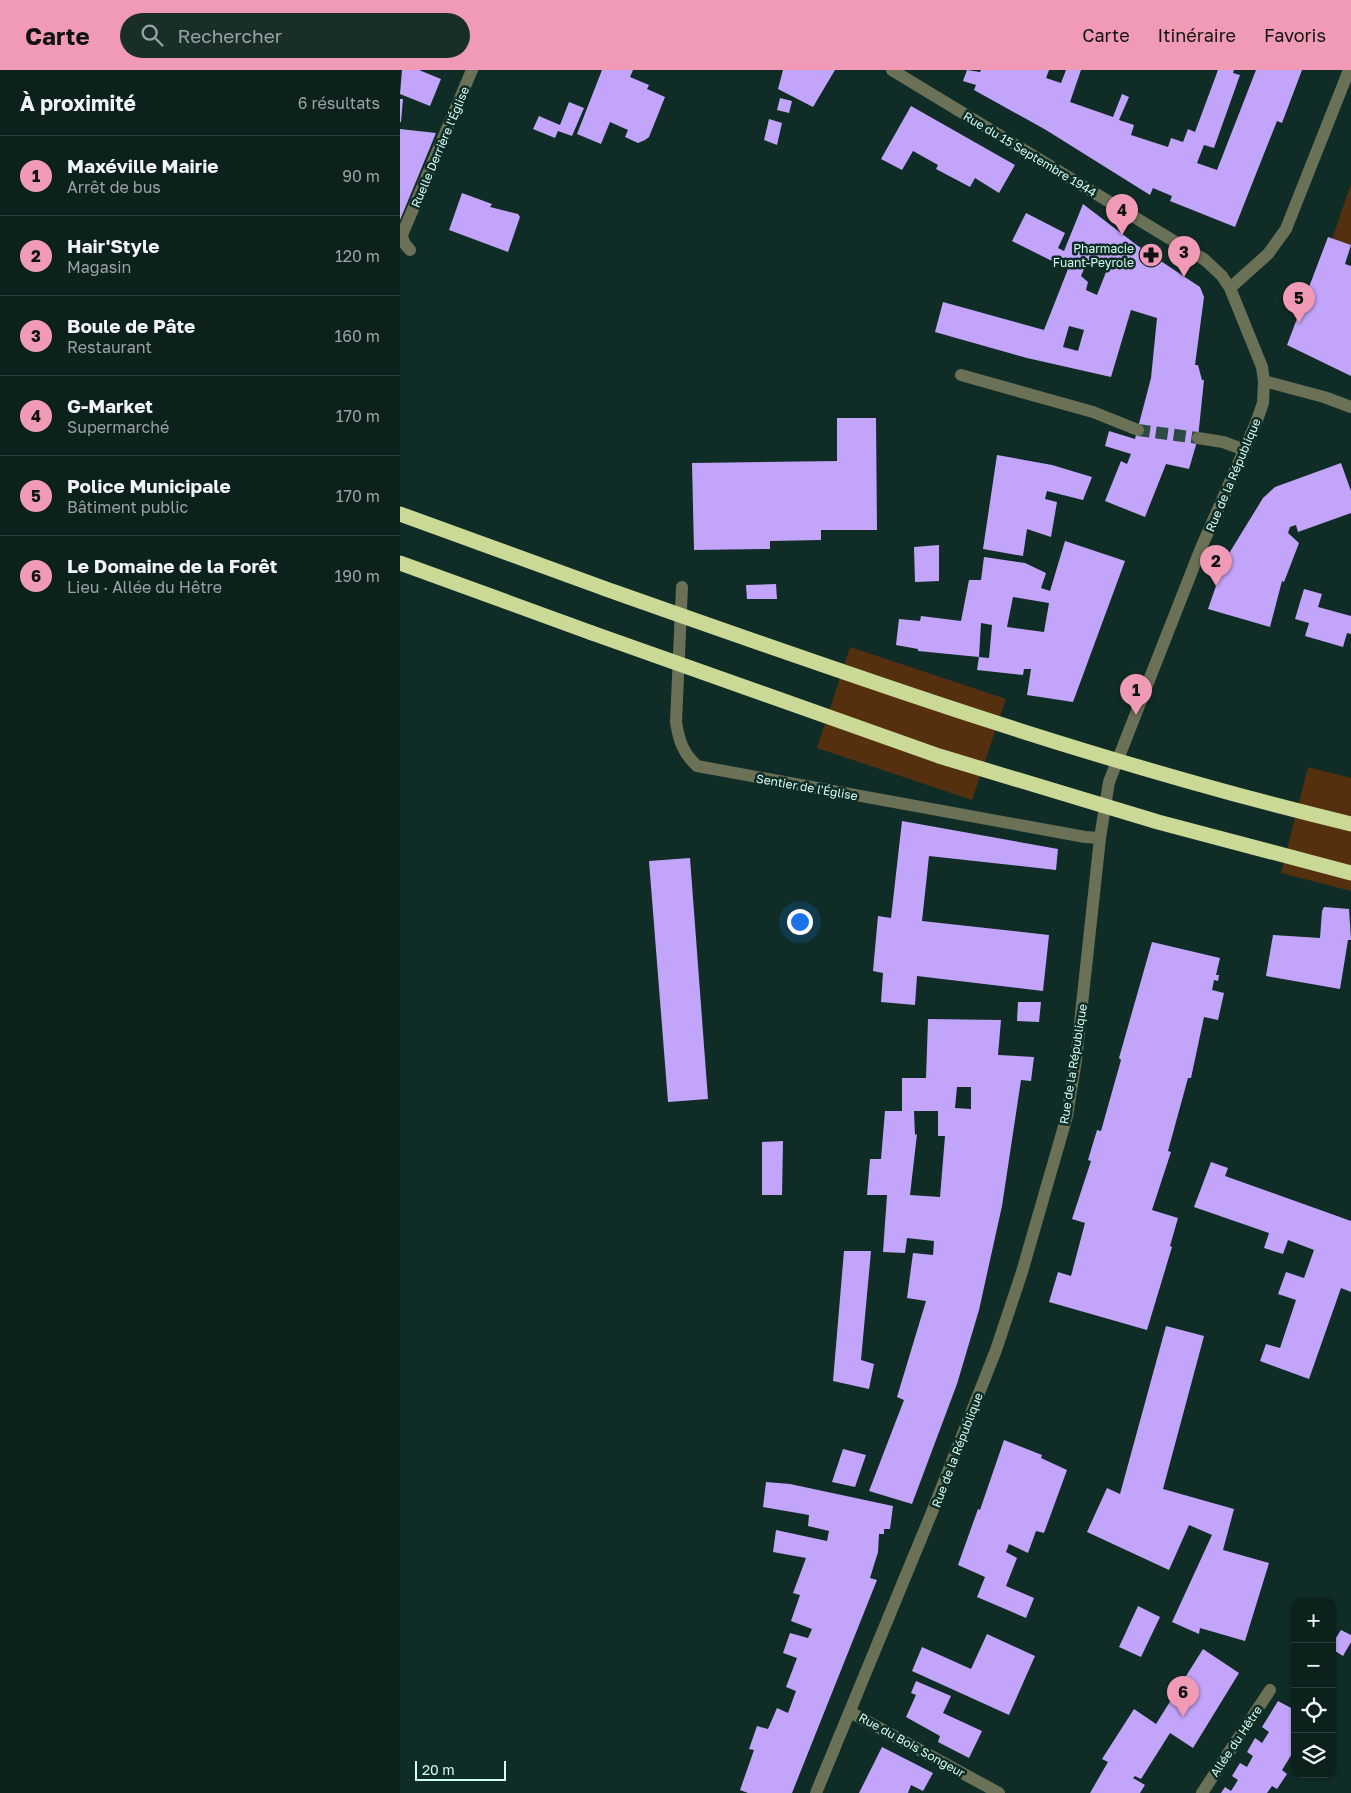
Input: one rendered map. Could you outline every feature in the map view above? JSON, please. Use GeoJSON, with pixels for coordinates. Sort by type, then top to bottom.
{"type":"FeatureCollection","features":[{"type":"Feature","properties":{"kind":"highway"},"geometry":{"type":"LineString","coordinates":[[400,514],[606,589],[945,708],[1062,745],[1278,806],[1351,824]]}},
{"type":"Feature","properties":{"kind":"highway"},"geometry":{"type":"LineString","coordinates":[[400,563],[939,756],[1158,822],[1351,873]]}},
{"type":"Feature","properties":{"kind":"street","name":"Ruelle Derrière l'Église"},"geometry":{"type":"LineString","coordinates":[[410,250],[404,243],[402,235],[472,70]]}},
{"type":"Feature","properties":{"kind":"street","name":"Rue du 15 Septembre 1944"},"geometry":{"type":"LineString","coordinates":[[892,70],[1194,252],[1222,276],[1230,288],[1262,367],[1264,381]]}},
{"type":"Feature","properties":{"kind":"street"},"geometry":{"type":"LineString","coordinates":[[1230,288],[1268,254],[1286,230],[1349,70]]}},
{"type":"Feature","properties":{"kind":"street"},"geometry":{"type":"LineString","coordinates":[[961,375],[1094,412],[1138,430]]}},
{"type":"Feature","properties":{"kind":"street"},"geometry":{"type":"LineString","coordinates":[[1264,381],[1306,391],[1351,407]]}},
{"type":"Feature","properties":{"kind":"street","name":"Rue de la République"},"geometry":{"type":"LineString","coordinates":[[816,1793],[996,1350],[1022,1272],[1067,1116],[1076,1060],[1100,838],[1109,782],[1201,548],[1245,450],[1262,403],[1264,381]]}},
{"type":"Feature","properties":{"kind":"street"},"geometry":{"type":"LineString","coordinates":[[1198,438],[1223,442],[1245,450]]}},
{"type":"Feature","properties":{"kind":"street","name":"Sentier de l'Église"},"geometry":{"type":"LineString","coordinates":[[682,587],[676,722],[679,740],[686,756],[697,766],[1085,838],[1100,838]]}},
{"type":"Feature","properties":{"kind":"street","name":"Allée du Hêtre"},"geometry":{"type":"LineString","coordinates":[[1202,1793],[1270,1690]]}},
{"type":"Feature","properties":{"kind":"street","name":"Rue du Bois Songeur"},"geometry":{"type":"LineString","coordinates":[[850,1712],[999,1793]]}},
{"type":"Feature","properties":{"kind":"shaded area"},"geometry":{"type":"Polygon","coordinates":[[[1351,184],[1351,245],[1332,239],[1351,184]]]}},
{"type":"Feature","properties":{"kind":"shaded area"},"geometry":{"type":"Polygon","coordinates":[[[850,647],[1006,699],[972,800],[817,748],[850,647]]]}},
{"type":"Feature","properties":{"kind":"shaded area"},"geometry":{"type":"Polygon","coordinates":[[[1308,767],[1351,778],[1351,891],[1281,873],[1308,767]]]}},
{"type":"Feature","properties":{"kind":"building"},"geometry":{"type":"Polygon","coordinates":[[[402,70],[419,70],[441,79],[430,106],[400,94],[402,70]]]}},
{"type":"Feature","properties":{"kind":"building"},"geometry":{"type":"Polygon","coordinates":[[[602,70],[633,70],[630,77],[649,85],[647,89],[665,97],[649,137],[645,140],[638,143],[625,137],[628,130],[610,122],[601,144],[577,134],[602,70]]]}},
{"type":"Feature","properties":{"kind":"building"},"geometry":{"type":"Polygon","coordinates":[[[783,70],[835,70],[813,107],[778,89],[783,70]]]}},
{"type":"Feature","properties":{"kind":"building"},"geometry":{"type":"Polygon","coordinates":[[[967,70],[980,72],[981,70],[1049,70],[1046,78],[1061,83],[1066,70],[1081,70],[1070,102],[1113,117],[1122,94],[1129,97],[1119,120],[1134,125],[1131,135],[1168,147],[1171,138],[1183,142],[1188,129],[1195,132],[1218,70],[1234,70],[1233,73],[1240,75],[1214,148],[1204,145],[1197,163],[1217,170],[1256,70],[1302,70],[1282,123],[1277,121],[1235,227],[1170,201],[1172,196],[1153,188],[1150,195],[1046,130],[974,90],[976,85],[963,81],[967,70]]]}},
{"type":"Feature","properties":{"kind":"building"},"geometry":{"type":"Polygon","coordinates":[[[780,98],[792,101],[789,113],[777,110],[780,98]]]}},
{"type":"Feature","properties":{"kind":"building"},"geometry":{"type":"Polygon","coordinates":[[[400,99],[403,99],[401,122],[400,122],[400,99]]]}},
{"type":"Feature","properties":{"kind":"building"},"geometry":{"type":"Polygon","coordinates":[[[569,102],[584,108],[572,136],[558,131],[555,138],[533,129],[539,116],[560,125],[569,102]]]}},
{"type":"Feature","properties":{"kind":"building"},"geometry":{"type":"Polygon","coordinates":[[[911,106],[1015,165],[999,193],[975,178],[970,187],[936,169],[938,165],[913,151],[902,170],[881,159],[911,106]]]}},
{"type":"Feature","properties":{"kind":"building"},"geometry":{"type":"Polygon","coordinates":[[[769,119],[782,123],[777,145],[764,140],[769,119]]]}},
{"type":"Feature","properties":{"kind":"building"},"geometry":{"type":"Polygon","coordinates":[[[400,129],[436,133],[400,220],[400,129]]]}},
{"type":"Feature","properties":{"kind":"building"},"geometry":{"type":"Polygon","coordinates":[[[462,193],[492,204],[490,207],[518,214],[520,217],[508,252],[449,230],[462,193]]]}},
{"type":"Feature","properties":{"kind":"building"},"geometry":{"type":"Polygon","coordinates":[[[1083,204],[1138,246],[1200,287],[1204,297],[1195,365],[1198,365],[1202,380],[1204,380],[1198,438],[1189,469],[1166,464],[1145,517],[1105,501],[1121,461],[1127,464],[1131,454],[1105,446],[1109,431],[1135,439],[1151,378],[1157,318],[1131,310],[1111,377],[1027,358],[935,332],[943,302],[1044,330],[1068,269],[1012,241],[1026,213],[1065,233],[1058,248],[1064,251],[1083,204]],[[1087,262],[1081,276],[1088,282],[1086,290],[1097,295],[1108,267],[1087,262]],[[1069,326],[1063,347],[1078,351],[1084,330],[1069,326]]]}},
{"type":"Feature","properties":{"kind":"building"},"geometry":{"type":"Polygon","coordinates":[[[1328,237],[1351,245],[1345,264],[1351,266],[1351,376],[1287,345],[1328,237]]]}},
{"type":"Feature","properties":{"kind":"building"},"geometry":{"type":"Polygon","coordinates":[[[837,418],[876,418],[877,530],[821,530],[821,540],[770,541],[770,549],[694,550],[692,463],[837,461],[837,418]]]}},
{"type":"Feature","properties":{"kind":"building"},"geometry":{"type":"Polygon","coordinates":[[[997,455],[1052,465],[1092,477],[1083,500],[1047,491],[1045,499],[1057,502],[1051,537],[1027,529],[1023,556],[983,549],[997,455]]]}},
{"type":"Feature","properties":{"kind":"building"},"geometry":{"type":"Polygon","coordinates":[[[1341,463],[1351,491],[1351,513],[1298,532],[1296,525],[1290,527],[1288,533],[1299,543],[1284,582],[1282,581],[1270,627],[1208,609],[1225,560],[1263,498],[1275,487],[1341,463]]]}},
{"type":"Feature","properties":{"kind":"building"},"geometry":{"type":"Polygon","coordinates":[[[1065,541],[1125,561],[1073,702],[1027,695],[1031,669],[1024,669],[1023,675],[977,670],[979,657],[918,651],[918,649],[896,645],[899,619],[920,621],[921,616],[961,621],[969,580],[981,580],[984,557],[1025,563],[1046,573],[1041,588],[1050,591],[1065,541]],[[1013,597],[1007,627],[1044,632],[1049,603],[1013,597]],[[981,623],[979,657],[989,658],[992,625],[981,623]]]}},
{"type":"Feature","properties":{"kind":"building"},"geometry":{"type":"Polygon","coordinates":[[[939,545],[939,581],[915,582],[914,547],[939,545]]]}},
{"type":"Feature","properties":{"kind":"building"},"geometry":{"type":"Polygon","coordinates":[[[776,584],[777,599],[747,599],[746,585],[776,584]]]}},
{"type":"Feature","properties":{"kind":"building"},"geometry":{"type":"Polygon","coordinates":[[[1304,589],[1322,594],[1318,607],[1351,616],[1351,634],[1347,633],[1343,647],[1305,636],[1309,623],[1295,619],[1304,589]]]}},
{"type":"Feature","properties":{"kind":"building"},"geometry":{"type":"Polygon","coordinates":[[[902,821],[1058,849],[1056,870],[929,856],[922,921],[1049,935],[1043,991],[917,976],[915,1005],[881,1002],[883,973],[873,971],[878,916],[891,918],[902,821]]]}},
{"type":"Feature","properties":{"kind":"building"},"geometry":{"type":"Polygon","coordinates":[[[690,858],[708,1099],[668,1102],[649,861],[690,858]]]}},
{"type":"Feature","properties":{"kind":"building"},"geometry":{"type":"Polygon","coordinates":[[[1324,907],[1349,909],[1351,940],[1348,940],[1340,989],[1266,976],[1273,935],[1320,938],[1324,907]]]}},
{"type":"Feature","properties":{"kind":"building"},"geometry":{"type":"Polygon","coordinates":[[[1152,942],[1220,958],[1216,975],[1219,975],[1218,981],[1214,980],[1212,990],[1224,993],[1218,1020],[1204,1017],[1191,1078],[1188,1078],[1168,1151],[1171,1152],[1152,1210],[1178,1218],[1170,1246],[1172,1247],[1147,1330],[1049,1302],[1058,1272],[1071,1276],[1085,1223],[1072,1219],[1091,1161],[1088,1160],[1097,1130],[1101,1131],[1121,1060],[1119,1058],[1152,942]]]}},
{"type":"Feature","properties":{"kind":"building"},"geometry":{"type":"Polygon","coordinates":[[[1018,1002],[1041,1002],[1039,1022],[1017,1021],[1018,1002]]]}},
{"type":"Feature","properties":{"kind":"building"},"geometry":{"type":"Polygon","coordinates":[[[928,1019],[1001,1020],[998,1055],[1034,1057],[1031,1081],[1021,1080],[1002,1206],[979,1310],[957,1384],[912,1504],[869,1491],[904,1400],[897,1397],[926,1301],[907,1298],[913,1253],[933,1255],[934,1241],[907,1238],[905,1253],[883,1252],[887,1195],[867,1195],[870,1159],[881,1159],[885,1111],[902,1111],[902,1078],[926,1078],[928,1019]],[[957,1087],[955,1108],[971,1109],[971,1087],[957,1087]],[[914,1111],[915,1135],[917,1134],[910,1195],[940,1197],[945,1136],[938,1136],[938,1111],[914,1111]]]}},
{"type":"Feature","properties":{"kind":"building"},"geometry":{"type":"Polygon","coordinates":[[[783,1141],[782,1195],[762,1195],[762,1142],[783,1141]]]}},
{"type":"Feature","properties":{"kind":"building"},"geometry":{"type":"Polygon","coordinates":[[[1211,1162],[1228,1168],[1225,1176],[1351,1221],[1351,1292],[1341,1288],[1309,1379],[1260,1361],[1266,1344],[1280,1348],[1296,1300],[1278,1294],[1286,1272],[1304,1278],[1314,1250],[1288,1240],[1283,1254],[1264,1248],[1269,1233],[1194,1207],[1211,1162]]]}},
{"type":"Feature","properties":{"kind":"building"},"geometry":{"type":"Polygon","coordinates":[[[844,1251],[871,1251],[861,1360],[874,1364],[869,1389],[833,1381],[844,1251]]]}},
{"type":"Feature","properties":{"kind":"building"},"geometry":{"type":"Polygon","coordinates":[[[1166,1326],[1204,1336],[1163,1489],[1234,1509],[1223,1550],[1269,1563],[1245,1641],[1200,1628],[1199,1634],[1172,1622],[1212,1535],[1189,1525],[1169,1570],[1087,1532],[1107,1488],[1120,1494],[1166,1326]]]}},
{"type":"Feature","properties":{"kind":"building"},"geometry":{"type":"Polygon","coordinates":[[[1004,1440],[1042,1455],[1041,1458],[1067,1470],[1044,1533],[1036,1531],[1028,1553],[1009,1544],[1006,1552],[1017,1558],[1006,1586],[1034,1598],[1026,1618],[977,1597],[985,1577],[958,1565],[978,1509],[980,1510],[1004,1440]]]}},
{"type":"Feature","properties":{"kind":"building"},"geometry":{"type":"Polygon","coordinates":[[[843,1449],[866,1455],[855,1487],[832,1482],[843,1449]]]}},
{"type":"Feature","properties":{"kind":"building"},"geometry":{"type":"Polygon","coordinates":[[[766,1482],[790,1484],[893,1506],[890,1529],[884,1529],[884,1534],[879,1534],[878,1552],[870,1578],[877,1580],[792,1793],[748,1793],[740,1790],[754,1750],[749,1749],[757,1726],[768,1729],[777,1708],[788,1713],[796,1691],[786,1687],[797,1658],[783,1653],[790,1633],[808,1638],[812,1629],[791,1621],[800,1595],[793,1593],[806,1558],[773,1552],[776,1530],[827,1541],[829,1531],[808,1526],[809,1515],[763,1507],[766,1482]]]}},
{"type":"Feature","properties":{"kind":"building"},"geometry":{"type":"Polygon","coordinates":[[[1138,1606],[1160,1617],[1141,1657],[1119,1647],[1138,1606]]]}},
{"type":"Feature","properties":{"kind":"building"},"geometry":{"type":"Polygon","coordinates":[[[1341,1630],[1351,1635],[1351,1642],[1343,1656],[1336,1652],[1336,1638],[1341,1630]]]}},
{"type":"Feature","properties":{"kind":"building"},"geometry":{"type":"Polygon","coordinates":[[[987,1634],[1035,1656],[1009,1715],[912,1671],[922,1647],[971,1669],[987,1634]]]}},
{"type":"Feature","properties":{"kind":"building"},"geometry":{"type":"Polygon","coordinates":[[[1203,1649],[1239,1673],[1193,1748],[1170,1733],[1141,1779],[1135,1776],[1133,1778],[1145,1785],[1140,1793],[1090,1793],[1108,1762],[1102,1759],[1134,1709],[1156,1724],[1203,1649]]]}},
{"type":"Feature","properties":{"kind":"building"},"geometry":{"type":"Polygon","coordinates":[[[916,1681],[951,1696],[943,1713],[982,1731],[969,1758],[938,1742],[940,1736],[906,1717],[916,1695],[911,1693],[916,1681]]]}},
{"type":"Feature","properties":{"kind":"building"},"geometry":{"type":"Polygon","coordinates":[[[1278,1701],[1291,1708],[1291,1755],[1282,1770],[1287,1774],[1277,1789],[1272,1786],[1267,1793],[1221,1793],[1225,1787],[1231,1791],[1238,1780],[1232,1776],[1240,1763],[1247,1767],[1253,1756],[1247,1752],[1255,1738],[1262,1743],[1269,1732],[1262,1727],[1278,1701]]]}},
{"type":"Feature","properties":{"kind":"building"},"geometry":{"type":"Polygon","coordinates":[[[882,1747],[933,1773],[923,1791],[911,1785],[908,1793],[859,1793],[882,1747]]]}},
{"type":"Feature","properties":{"kind":"tunnel"},"geometry":{"type":"LineString","coordinates":[[1138,430],[1198,438]]}},
{"type":"Feature","properties":{"kind":"place","name":"G-Market"},"geometry":{"type":"Point","coordinates":[1122,235]}},
{"type":"Feature","properties":{"kind":"place","name":"Pharmacie Fuant-Peyrole"},"geometry":{"type":"Point","coordinates":[1151,255]}},
{"type":"Feature","properties":{"kind":"place","name":"Boule de Pâte"},"geometry":{"type":"Point","coordinates":[1184,277]}},
{"type":"Feature","properties":{"kind":"place","name":"Police Municipale"},"geometry":{"type":"Point","coordinates":[1299,323]}},
{"type":"Feature","properties":{"kind":"place","name":"Hair'Style"},"geometry":{"type":"Point","coordinates":[1216,586]}},
{"type":"Feature","properties":{"kind":"place","name":"Maxéville Mairie"},"geometry":{"type":"Point","coordinates":[1136,715]}},
{"type":"Feature","properties":{"kind":"place","name":"Le Domaine de la Forêt"},"geometry":{"type":"Point","coordinates":[1183,1717]}}]}
